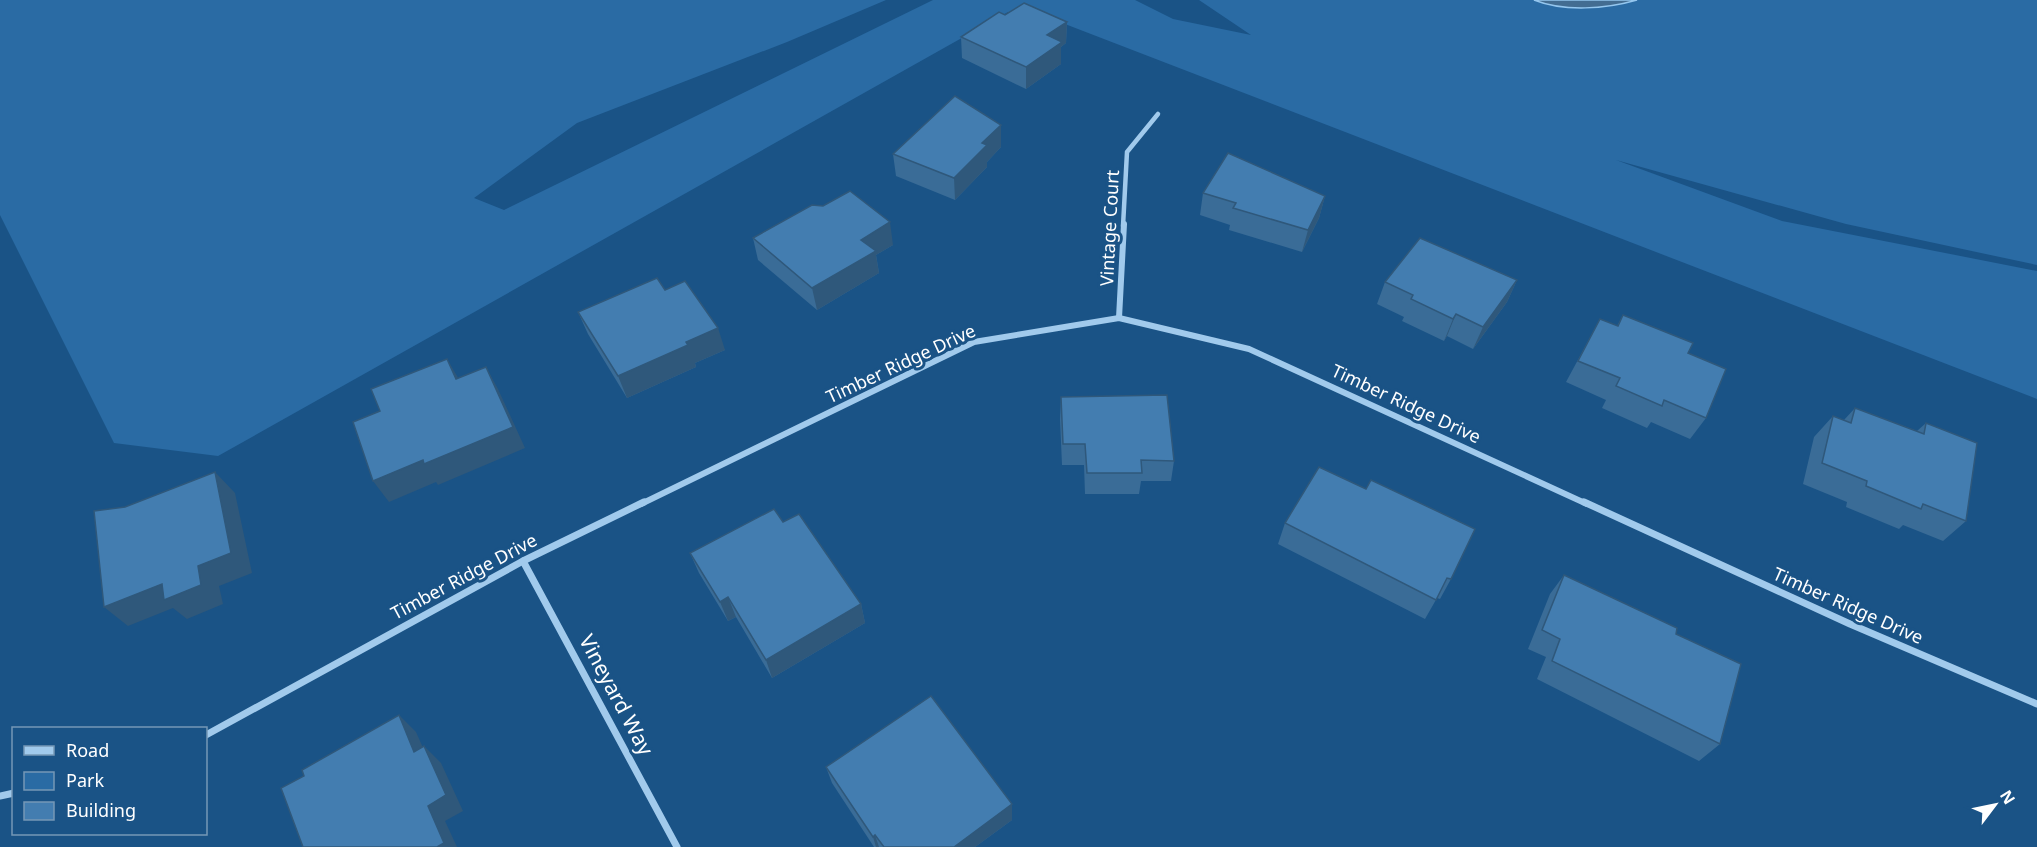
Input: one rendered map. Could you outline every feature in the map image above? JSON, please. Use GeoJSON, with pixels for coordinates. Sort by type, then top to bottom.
{"type":"FeatureCollection","features":[{"type":"Feature","properties":{"kind":"street","name":"Vintage Court"},"geometry":{"type":"LineString","coordinates":[[1119,318],[1127,152],[1158,114]]}},
{"type":"Feature","properties":{"kind":"street","name":"Timber Ridge Drive"},"geometry":{"type":"LineString","coordinates":[[207,734],[524,561],[974,342],[1119,318],[1249,349],[1850,624],[2037,704]]}},
{"type":"Feature","properties":{"kind":"street","name":"Vineyard Way"},"geometry":{"type":"LineString","coordinates":[[524,561],[676,847]]}},
{"type":"Feature","properties":{"kind":"green space"},"geometry":{"type":"Polygon","coordinates":[[[0,0],[886,0],[787,42],[577,123],[474,198],[504,210],[933,0],[1135,0],[1173,19],[1251,35],[1199,0],[2037,0],[2037,265],[1846,224],[1616,160],[1782,221],[2037,271],[2037,399],[1052,19],[1008,12],[218,456],[114,443],[0,215],[0,0]]]}},
{"type":"Feature","properties":{"kind":"shaded area"},"geometry":{"type":"Polygon","coordinates":[[[1534,0],[1637,0],[1612,5],[1572,8],[1534,0]]]}},
{"type":"Feature","properties":{"kind":"building"},"geometry":{"type":"Polygon","coordinates":[[[1024,3],[1067,22],[1047,35],[1062,42],[1026,67],[961,37],[999,12],[1005,15],[1024,3]]]}},
{"type":"Feature","properties":{"kind":"building"},"geometry":{"type":"Polygon","coordinates":[[[955,96],[1001,125],[982,143],[987,145],[954,178],[893,154],[955,96]]]}},
{"type":"Feature","properties":{"kind":"building"},"geometry":{"type":"Polygon","coordinates":[[[1228,153],[1325,196],[1308,230],[1233,208],[1236,203],[1203,193],[1228,153]]]}},
{"type":"Feature","properties":{"kind":"building"},"geometry":{"type":"Polygon","coordinates":[[[850,191],[890,222],[861,240],[876,251],[812,288],[753,238],[812,205],[823,206],[850,191]]]}},
{"type":"Feature","properties":{"kind":"building"},"geometry":{"type":"Polygon","coordinates":[[[1420,238],[1517,280],[1483,327],[1456,314],[1453,319],[1411,299],[1413,295],[1385,282],[1420,238]]]}},
{"type":"Feature","properties":{"kind":"building"},"geometry":{"type":"Polygon","coordinates":[[[657,278],[665,290],[685,281],[718,328],[686,342],[688,345],[618,376],[578,312],[657,278]]]}},
{"type":"Feature","properties":{"kind":"building"},"geometry":{"type":"Polygon","coordinates":[[[1623,315],[1693,343],[1688,353],[1726,369],[1706,418],[1664,400],[1662,406],[1616,386],[1620,378],[1578,361],[1600,319],[1618,326],[1623,315]]]}},
{"type":"Feature","properties":{"kind":"building"},"geometry":{"type":"Polygon","coordinates":[[[447,359],[456,379],[486,367],[513,427],[424,464],[423,460],[373,481],[353,422],[380,411],[371,389],[447,359]]]}},
{"type":"Feature","properties":{"kind":"building"},"geometry":{"type":"Polygon","coordinates":[[[1167,395],[1174,461],[1141,460],[1142,473],[1087,473],[1085,444],[1063,444],[1061,397],[1167,395]]]}},
{"type":"Feature","properties":{"kind":"building"},"geometry":{"type":"Polygon","coordinates":[[[1855,408],[1924,434],[1926,423],[1977,443],[1966,521],[1923,504],[1921,509],[1866,486],[1867,481],[1822,463],[1833,416],[1851,423],[1855,408]]]}},
{"type":"Feature","properties":{"kind":"building"},"geometry":{"type":"Polygon","coordinates":[[[1319,467],[1366,489],[1371,480],[1475,529],[1451,579],[1447,578],[1436,600],[1285,523],[1319,467]]]}},
{"type":"Feature","properties":{"kind":"building"},"geometry":{"type":"Polygon","coordinates":[[[215,472],[231,553],[198,566],[201,585],[164,600],[162,584],[104,607],[94,511],[125,507],[215,472]]]}},
{"type":"Feature","properties":{"kind":"building"},"geometry":{"type":"Polygon","coordinates":[[[774,509],[783,522],[799,514],[861,604],[766,660],[728,597],[720,602],[690,553],[774,509]]]}},
{"type":"Feature","properties":{"kind":"building"},"geometry":{"type":"Polygon","coordinates":[[[1564,575],[1677,628],[1676,634],[1741,664],[1720,744],[1552,661],[1560,639],[1542,630],[1564,575]]]}},
{"type":"Feature","properties":{"kind":"building"},"geometry":{"type":"Polygon","coordinates":[[[931,696],[1012,804],[954,847],[884,847],[875,835],[873,837],[826,767],[931,696]]]}},
{"type":"Feature","properties":{"kind":"building"},"geometry":{"type":"Polygon","coordinates":[[[399,715],[414,752],[424,746],[446,795],[428,806],[444,843],[437,847],[303,847],[281,788],[304,776],[302,770],[399,715]]]}}]}
